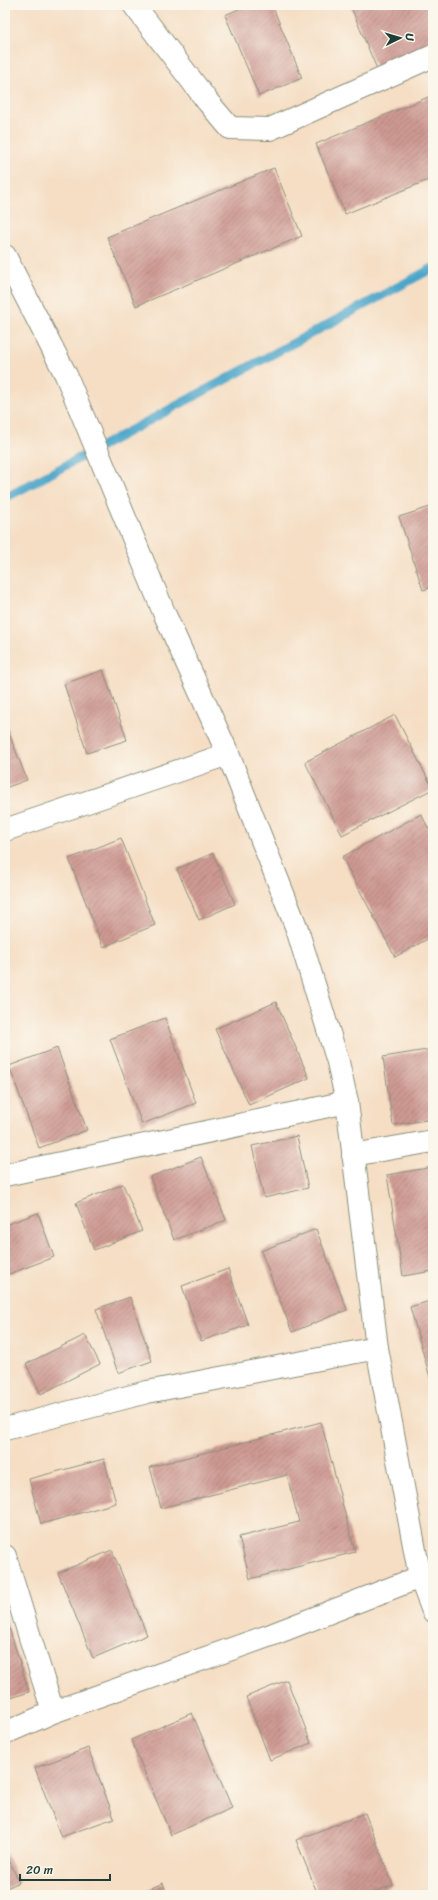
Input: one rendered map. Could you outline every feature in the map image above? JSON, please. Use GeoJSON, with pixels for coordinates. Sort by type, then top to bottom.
{"type":"FeatureCollection","features":[{"type":"Feature","properties":{"kind":"street"},"geometry":{"type":"LineString","coordinates":[[134,5],[208,102],[230,128],[270,129],[433,56]]}},
{"type":"Feature","properties":{"kind":"street"},"geometry":{"type":"LineString","coordinates":[[5,256],[66,375],[165,615],[228,754],[297,929],[338,1062],[347,1102],[377,1348],[420,1577],[433,1611]]}},
{"type":"Feature","properties":{"kind":"street"},"geometry":{"type":"LineString","coordinates":[[5,830],[228,754]]}},
{"type":"Feature","properties":{"kind":"street"},"geometry":{"type":"LineString","coordinates":[[5,1175],[347,1102]]}},
{"type":"Feature","properties":{"kind":"street"},"geometry":{"type":"LineString","coordinates":[[353,1155],[433,1141]]}},
{"type":"Feature","properties":{"kind":"street"},"geometry":{"type":"LineString","coordinates":[[5,1429],[147,1392],[377,1348]]}},
{"type":"Feature","properties":{"kind":"street"},"geometry":{"type":"LineString","coordinates":[[5,1556],[53,1712]]}},
{"type":"Feature","properties":{"kind":"street"},"geometry":{"type":"LineString","coordinates":[[5,1733],[53,1712],[271,1634],[420,1577]]}},
{"type":"Feature","properties":{"kind":"building"},"geometry":{"type":"Polygon","coordinates":[[[248,5],[272,5],[302,78],[259,96],[225,15],[248,5]]]}},
{"type":"Feature","properties":{"kind":"building"},"geometry":{"type":"Polygon","coordinates":[[[350,5],[433,5],[433,46],[377,69],[350,5]]]}},
{"type":"Feature","properties":{"kind":"building"},"geometry":{"type":"Polygon","coordinates":[[[433,95],[433,178],[345,214],[316,144],[433,95]]]}},
{"type":"Feature","properties":{"kind":"building"},"geometry":{"type":"Polygon","coordinates":[[[274,168],[302,236],[136,306],[107,237],[274,168]]]}},
{"type":"Feature","properties":{"kind":"building"},"geometry":{"type":"Polygon","coordinates":[[[433,506],[433,587],[423,590],[399,517],[433,506]]]}},
{"type":"Feature","properties":{"kind":"building"},"geometry":{"type":"Polygon","coordinates":[[[103,670],[127,740],[87,753],[64,684],[103,670]]]}},
{"type":"Feature","properties":{"kind":"building"},"geometry":{"type":"Polygon","coordinates":[[[395,715],[433,789],[342,835],[305,762],[395,715]]]}},
{"type":"Feature","properties":{"kind":"building"},"geometry":{"type":"Polygon","coordinates":[[[5,723],[27,780],[5,788],[5,723]]]}},
{"type":"Feature","properties":{"kind":"building"},"geometry":{"type":"Polygon","coordinates":[[[421,814],[433,837],[433,936],[395,957],[342,857],[421,814]]]}},
{"type":"Feature","properties":{"kind":"building"},"geometry":{"type":"Polygon","coordinates":[[[121,838],[155,925],[103,947],[69,859],[121,838]]]}},
{"type":"Feature","properties":{"kind":"building"},"geometry":{"type":"Polygon","coordinates":[[[213,853],[235,904],[199,920],[177,869],[213,853]]]}},
{"type":"Feature","properties":{"kind":"building"},"geometry":{"type":"Polygon","coordinates":[[[276,1002],[309,1078],[249,1105],[215,1029],[276,1002]]]}},
{"type":"Feature","properties":{"kind":"building"},"geometry":{"type":"Polygon","coordinates":[[[165,1018],[196,1103],[142,1124],[110,1039],[165,1018]]]}},
{"type":"Feature","properties":{"kind":"building"},"geometry":{"type":"Polygon","coordinates":[[[57,1048],[87,1130],[39,1148],[9,1066],[57,1048]]]}},
{"type":"Feature","properties":{"kind":"building"},"geometry":{"type":"Polygon","coordinates":[[[433,1049],[433,1119],[393,1125],[383,1057],[433,1049]]]}},
{"type":"Feature","properties":{"kind":"building"},"geometry":{"type":"Polygon","coordinates":[[[297,1136],[308,1188],[264,1198],[252,1146],[297,1136]]]}},
{"type":"Feature","properties":{"kind":"building"},"geometry":{"type":"Polygon","coordinates":[[[201,1157],[226,1220],[174,1240],[150,1177],[201,1157]]]}},
{"type":"Feature","properties":{"kind":"building"},"geometry":{"type":"Polygon","coordinates":[[[433,1167],[433,1271],[403,1276],[387,1175],[433,1167]]]}},
{"type":"Feature","properties":{"kind":"building"},"geometry":{"type":"Polygon","coordinates":[[[123,1184],[142,1231],[94,1250],[76,1203],[123,1184]]]}},
{"type":"Feature","properties":{"kind":"building"},"geometry":{"type":"Polygon","coordinates":[[[38,1213],[54,1257],[9,1274],[5,1262],[5,1225],[38,1213]]]}},
{"type":"Feature","properties":{"kind":"building"},"geometry":{"type":"Polygon","coordinates":[[[316,1229],[347,1310],[292,1332],[261,1251],[316,1229]]]}},
{"type":"Feature","properties":{"kind":"building"},"geometry":{"type":"Polygon","coordinates":[[[228,1269],[248,1325],[201,1341],[182,1286],[228,1269]]]}},
{"type":"Feature","properties":{"kind":"building"},"geometry":{"type":"Polygon","coordinates":[[[130,1297],[152,1361],[118,1373],[96,1309],[130,1297]]]}},
{"type":"Feature","properties":{"kind":"building"},"geometry":{"type":"Polygon","coordinates":[[[433,1300],[433,1388],[410,1307],[433,1300]]]}},
{"type":"Feature","properties":{"kind":"building"},"geometry":{"type":"Polygon","coordinates":[[[85,1335],[100,1364],[41,1394],[26,1364],[85,1335]]]}},
{"type":"Feature","properties":{"kind":"building"},"geometry":{"type":"Polygon","coordinates":[[[321,1422],[355,1552],[250,1579],[239,1537],[299,1522],[287,1475],[161,1508],[150,1467],[321,1422]]]}},
{"type":"Feature","properties":{"kind":"building"},"geometry":{"type":"Polygon","coordinates":[[[104,1459],[116,1503],[41,1524],[29,1479],[104,1459]]]}},
{"type":"Feature","properties":{"kind":"building"},"geometry":{"type":"Polygon","coordinates":[[[112,1550],[147,1635],[93,1658],[58,1573],[112,1550]]]}},
{"type":"Feature","properties":{"kind":"building"},"geometry":{"type":"Polygon","coordinates":[[[5,1615],[29,1692],[5,1700],[5,1615]]]}},
{"type":"Feature","properties":{"kind":"building"},"geometry":{"type":"Polygon","coordinates":[[[287,1680],[311,1743],[270,1760],[246,1697],[287,1680]]]}},
{"type":"Feature","properties":{"kind":"building"},"geometry":{"type":"Polygon","coordinates":[[[192,1713],[232,1808],[171,1835],[131,1740],[192,1713]]]}},
{"type":"Feature","properties":{"kind":"building"},"geometry":{"type":"Polygon","coordinates":[[[88,1748],[114,1818],[61,1837],[35,1768],[88,1748]]]}},
{"type":"Feature","properties":{"kind":"building"},"geometry":{"type":"Polygon","coordinates":[[[365,1813],[393,1885],[367,1895],[318,1895],[296,1840],[365,1813]]]}},
{"type":"Feature","properties":{"kind":"building"},"geometry":{"type":"Polygon","coordinates":[[[5,1851],[19,1882],[5,1889],[5,1851]]]}},
{"type":"Feature","properties":{"kind":"building"},"geometry":{"type":"Polygon","coordinates":[[[163,1883],[167,1895],[135,1895],[163,1883]]]}},
{"type":"Feature","properties":{"kind":"waterway"},"geometry":{"type":"LineString","coordinates":[[5,498],[433,268]]}}]}
